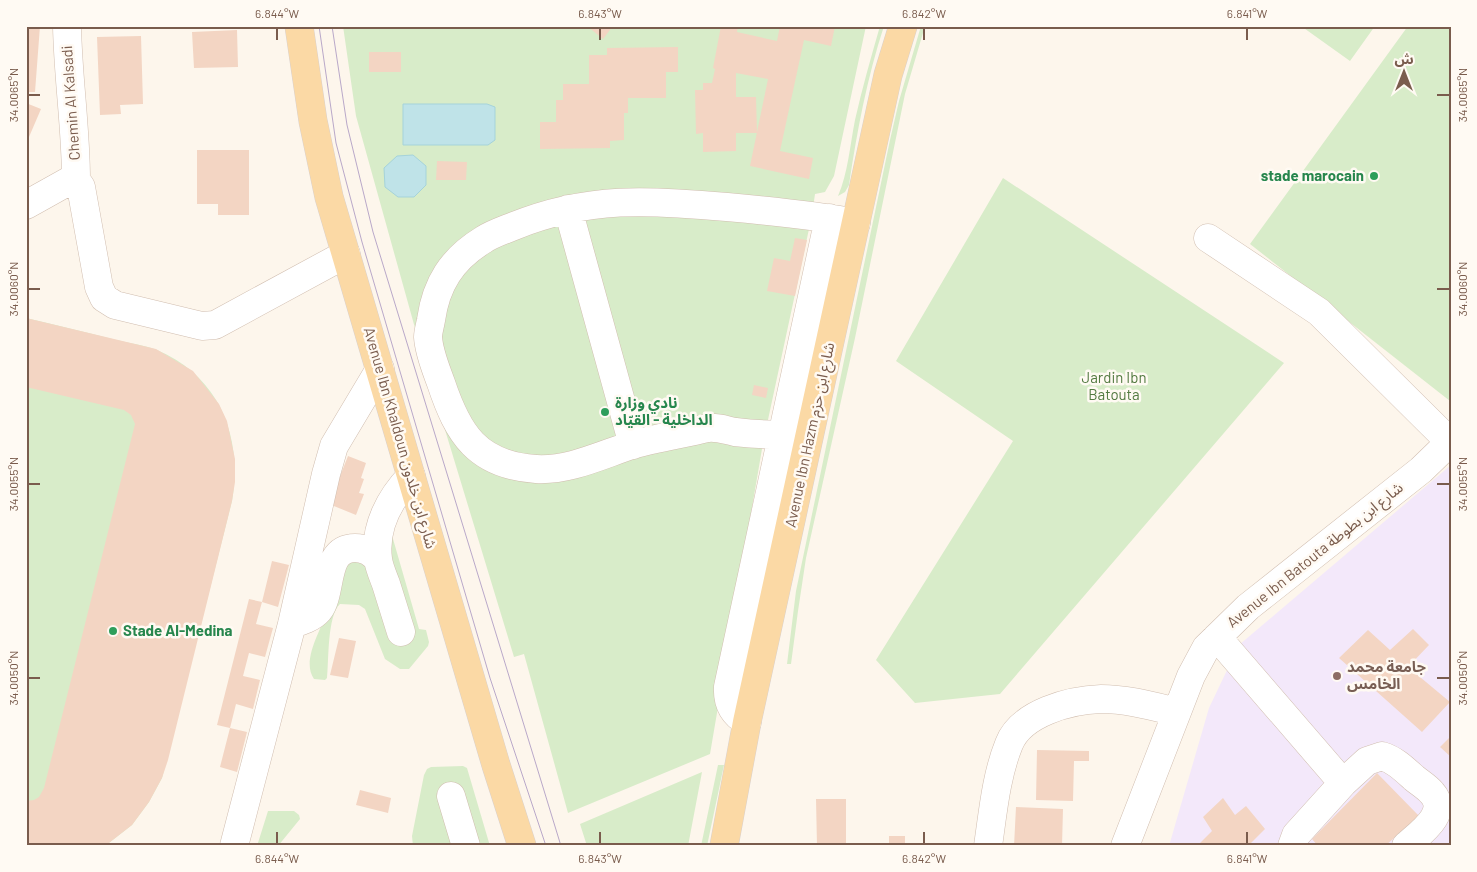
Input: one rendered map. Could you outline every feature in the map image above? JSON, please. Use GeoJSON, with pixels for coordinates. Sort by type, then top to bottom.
{"type":"FeatureCollection","features":[{"type":"Feature","properties":{"kind":"main road","name":"Avenue Ibn Khaldoun شارع ابن خلدون"},"geometry":{"type":"LineString","coordinates":[[299,26],[306,85],[328,197],[496,765],[522,846]]}},
{"type":"Feature","properties":{"kind":"main road","name":"Avenue Ibn Hazm شارع ابن حزم"},"geometry":{"type":"LineString","coordinates":[[724,846],[748,722],[888,75],[903,26]]}},
{"type":"Feature","properties":{"kind":"street","name":"Chemin Al Kalsadi"},"geometry":{"type":"LineString","coordinates":[[67,26],[76,180],[81,187],[99,287],[104,298],[115,305],[202,326],[215,325],[346,254]]}},
{"type":"Feature","properties":{"kind":"street"},"geometry":{"type":"LineString","coordinates":[[26,205],[69,181],[76,180]]}},
{"type":"Feature","properties":{"kind":"street"},"geometry":{"type":"LineString","coordinates":[[783,434],[750,433],[716,427],[633,445],[587,461],[555,468],[536,469],[495,460],[468,440],[456,422],[432,355],[428,338],[434,300],[449,270],[461,257],[485,238],[534,218],[596,204],[614,202],[670,202],[806,214],[856,223]]}},
{"type":"Feature","properties":{"kind":"street"},"geometry":{"type":"LineString","coordinates":[[568,210],[633,445]]}},
{"type":"Feature","properties":{"kind":"street"},"geometry":{"type":"LineString","coordinates":[[748,722],[739,717],[730,707],[728,687],[829,218]]}},
{"type":"Feature","properties":{"kind":"street"},"geometry":{"type":"LineString","coordinates":[[1208,238],[1319,312],[1450,442]]}},
{"type":"Feature","properties":{"kind":"street"},"geometry":{"type":"LineString","coordinates":[[234,846],[292,624],[334,446],[380,369]]}},
{"type":"Feature","properties":{"kind":"street","name":"Avenue Ibn Batouta شارع ابن بطوطة"},"geometry":{"type":"LineString","coordinates":[[1125,846],[1196,664],[1206,648],[1248,607],[1421,470],[1450,442]]}},
{"type":"Feature","properties":{"kind":"street"},"geometry":{"type":"LineString","coordinates":[[401,632],[378,560],[379,532],[384,516],[398,489],[411,476]]}},
{"type":"Feature","properties":{"kind":"street"},"geometry":{"type":"LineString","coordinates":[[292,624],[306,620],[319,609],[325,596],[333,560],[342,552],[353,548],[364,549],[372,553],[378,560]]}},
{"type":"Feature","properties":{"kind":"street"},"geometry":{"type":"LineString","coordinates":[[1216,637],[1343,783]]}},
{"type":"Feature","properties":{"kind":"street"},"geometry":{"type":"LineString","coordinates":[[988,846],[997,785],[1009,743],[1023,724],[1035,716],[1077,702],[1101,699],[1146,704],[1177,712]]}},
{"type":"Feature","properties":{"kind":"street"},"geometry":{"type":"LineString","coordinates":[[1292,846],[1296,835],[1343,783],[1366,761],[1382,756],[1395,762],[1431,792],[1438,805],[1437,814],[1433,820],[1406,846]]}},
{"type":"Feature","properties":{"kind":"street"},"geometry":{"type":"LineString","coordinates":[[451,796],[466,846]]}},
{"type":"Feature","properties":{"kind":"shaded area","name":"جامعة محمد الخامس"},"geometry":{"type":"Polygon","coordinates":[[[1451,465],[1451,846],[1169,846],[1209,708],[1239,645],[1451,465]]]}},
{"type":"Feature","properties":{"kind":"green space","name":"نادي وزارة الداخلية - القيّاد"},"geometry":{"type":"Polygon","coordinates":[[[343,26],[866,26],[834,176],[825,192],[815,194],[763,443],[710,754],[568,813],[524,654],[514,657],[425,364],[356,116],[343,26]]]}},
{"type":"Feature","properties":{"kind":"green space"},"geometry":{"type":"Polygon","coordinates":[[[880,26],[884,26],[872,65],[863,105],[849,185],[845,192],[838,196],[846,168],[855,120],[880,26]]]}},
{"type":"Feature","properties":{"kind":"green space"},"geometry":{"type":"Polygon","coordinates":[[[921,26],[925,26],[905,94],[855,338],[806,558],[791,664],[787,664],[796,591],[890,140],[899,101],[921,26]]]}},
{"type":"Feature","properties":{"kind":"green space"},"geometry":{"type":"Polygon","coordinates":[[[1301,26],[1375,26],[1350,61],[1301,26]]]}},
{"type":"Feature","properties":{"kind":"green space","name":"stade marocain"},"geometry":{"type":"Polygon","coordinates":[[[1408,26],[1451,26],[1450,401],[1250,244],[1408,26]]]}},
{"type":"Feature","properties":{"kind":"green space","name":"Jardin Ibn Batouta"},"geometry":{"type":"Polygon","coordinates":[[[1003,178],[1284,363],[1000,694],[915,703],[876,660],[1013,441],[896,361],[1003,178]]]}},
{"type":"Feature","properties":{"kind":"green space","name":"Stade Al-Medina"},"geometry":{"type":"Polygon","coordinates":[[[26,318],[147,347],[157,350],[179,362],[197,376],[211,393],[222,412],[230,432],[234,454],[235,477],[232,501],[162,778],[149,802],[132,825],[105,846],[26,846],[26,318]]]}},
{"type":"Feature","properties":{"kind":"green space"},"geometry":{"type":"Polygon","coordinates":[[[391,532],[419,629],[426,630],[428,646],[409,669],[400,669],[385,659],[365,609],[359,605],[340,604],[333,618],[329,639],[327,678],[325,680],[314,679],[310,663],[313,646],[327,612],[342,563],[385,558],[391,532]]]}},
{"type":"Feature","properties":{"kind":"green space"},"geometry":{"type":"Polygon","coordinates":[[[718,765],[724,765],[707,846],[701,846],[718,765]]]}},
{"type":"Feature","properties":{"kind":"green space"},"geometry":{"type":"Polygon","coordinates":[[[463,766],[467,768],[490,846],[413,846],[412,836],[424,775],[427,769],[431,767],[463,766]]]}},
{"type":"Feature","properties":{"kind":"green space"},"geometry":{"type":"Polygon","coordinates":[[[702,772],[688,846],[587,846],[580,824],[702,772]]]}},
{"type":"Feature","properties":{"kind":"green space"},"geometry":{"type":"Polygon","coordinates":[[[268,811],[294,811],[299,815],[300,819],[278,846],[257,846],[268,811]]]}},
{"type":"Feature","properties":{"kind":"water"},"geometry":{"type":"Polygon","coordinates":[[[403,104],[487,104],[495,107],[495,140],[488,145],[403,145],[403,104]]]}},
{"type":"Feature","properties":{"kind":"water"},"geometry":{"type":"Polygon","coordinates":[[[413,155],[426,166],[426,185],[414,197],[398,197],[385,187],[384,168],[397,156],[413,155]]]}},
{"type":"Feature","properties":{"kind":"building"},"geometry":{"type":"Polygon","coordinates":[[[26,26],[40,26],[35,92],[26,92],[26,26]]]}},
{"type":"Feature","properties":{"kind":"building"},"geometry":{"type":"Polygon","coordinates":[[[587,26],[613,26],[603,39],[587,26]]]}},
{"type":"Feature","properties":{"kind":"building"},"geometry":{"type":"Polygon","coordinates":[[[682,26],[704,26],[704,29],[682,29],[682,26]]]}},
{"type":"Feature","properties":{"kind":"building"},"geometry":{"type":"Polygon","coordinates":[[[721,26],[738,26],[737,32],[777,41],[780,26],[835,26],[831,46],[804,40],[780,151],[813,158],[809,179],[750,166],[757,133],[736,133],[736,151],[703,152],[703,133],[696,134],[695,90],[703,90],[703,83],[712,83],[721,26]],[[736,73],[736,97],[756,97],[757,132],[768,79],[736,73]]]}},
{"type":"Feature","properties":{"kind":"building"},"geometry":{"type":"Polygon","coordinates":[[[237,30],[238,67],[194,68],[192,32],[237,30]]]}},
{"type":"Feature","properties":{"kind":"building"},"geometry":{"type":"Polygon","coordinates":[[[141,36],[143,104],[120,105],[121,114],[100,115],[97,37],[141,36]]]}},
{"type":"Feature","properties":{"kind":"building"},"geometry":{"type":"Polygon","coordinates":[[[678,47],[678,72],[666,72],[666,98],[628,98],[628,113],[624,113],[624,140],[610,141],[610,148],[540,149],[540,122],[556,122],[556,100],[563,100],[563,84],[589,84],[589,55],[607,55],[607,48],[678,47]]]}},
{"type":"Feature","properties":{"kind":"building"},"geometry":{"type":"Polygon","coordinates":[[[369,52],[401,52],[401,72],[369,72],[369,52]]]}},
{"type":"Feature","properties":{"kind":"building"},"geometry":{"type":"Polygon","coordinates":[[[26,103],[41,109],[26,144],[26,103]]]}},
{"type":"Feature","properties":{"kind":"building"},"geometry":{"type":"Polygon","coordinates":[[[197,150],[249,150],[249,215],[218,215],[218,204],[197,204],[197,150]]]}},
{"type":"Feature","properties":{"kind":"building"},"geometry":{"type":"Polygon","coordinates":[[[437,161],[467,162],[466,180],[436,180],[437,161]]]}},
{"type":"Feature","properties":{"kind":"building"},"geometry":{"type":"Polygon","coordinates":[[[795,238],[807,240],[795,296],[767,291],[774,258],[790,261],[795,238]]]}},
{"type":"Feature","properties":{"kind":"building","name":"Stade Al-Medina"},"geometry":{"type":"Polygon","coordinates":[[[26,318],[156,349],[193,371],[219,404],[227,421],[235,459],[235,482],[232,501],[162,778],[149,802],[132,825],[105,846],[26,846],[26,801],[39,797],[44,788],[135,424],[131,415],[124,410],[26,387],[26,318]]]}},
{"type":"Feature","properties":{"kind":"building"},"geometry":{"type":"Polygon","coordinates":[[[754,385],[768,388],[766,398],[752,395],[754,385]]]}},
{"type":"Feature","properties":{"kind":"building"},"geometry":{"type":"Polygon","coordinates":[[[348,456],[366,463],[361,478],[364,479],[359,493],[364,494],[356,515],[329,504],[348,456]]]}},
{"type":"Feature","properties":{"kind":"building"},"geometry":{"type":"Polygon","coordinates":[[[272,561],[289,565],[278,607],[262,602],[272,561]]]}},
{"type":"Feature","properties":{"kind":"building"},"geometry":{"type":"Polygon","coordinates":[[[249,599],[262,602],[256,624],[273,628],[265,657],[249,653],[243,676],[260,680],[253,709],[236,704],[230,728],[217,725],[249,599]]]}},
{"type":"Feature","properties":{"kind":"building"},"geometry":{"type":"Polygon","coordinates":[[[1413,629],[1429,645],[1408,667],[1450,702],[1422,732],[1339,658],[1368,630],[1390,650],[1413,629]]]}},
{"type":"Feature","properties":{"kind":"building"},"geometry":{"type":"Polygon","coordinates":[[[339,638],[356,641],[348,678],[330,675],[339,638]]]}},
{"type":"Feature","properties":{"kind":"building"},"geometry":{"type":"Polygon","coordinates":[[[230,728],[247,732],[237,772],[220,767],[230,728]]]}},
{"type":"Feature","properties":{"kind":"building"},"geometry":{"type":"Polygon","coordinates":[[[1451,736],[1451,757],[1440,747],[1451,736]]]}},
{"type":"Feature","properties":{"kind":"building"},"geometry":{"type":"Polygon","coordinates":[[[1037,750],[1089,751],[1089,761],[1074,761],[1073,801],[1036,800],[1037,750]]]}},
{"type":"Feature","properties":{"kind":"building"},"geometry":{"type":"Polygon","coordinates":[[[1377,773],[1419,816],[1385,846],[1318,846],[1312,839],[1377,773]]]}},
{"type":"Feature","properties":{"kind":"building"},"geometry":{"type":"Polygon","coordinates":[[[360,790],[391,798],[388,813],[356,805],[360,790]]]}},
{"type":"Feature","properties":{"kind":"building"},"geometry":{"type":"Polygon","coordinates":[[[1223,798],[1235,815],[1246,806],[1265,829],[1248,846],[1197,846],[1212,831],[1203,817],[1223,798]]]}},
{"type":"Feature","properties":{"kind":"building"},"geometry":{"type":"Polygon","coordinates":[[[816,799],[846,799],[846,846],[817,846],[816,799]]]}},
{"type":"Feature","properties":{"kind":"building"},"geometry":{"type":"Polygon","coordinates":[[[1016,807],[1063,809],[1062,846],[1014,846],[1016,807]]]}},
{"type":"Feature","properties":{"kind":"building"},"geometry":{"type":"Polygon","coordinates":[[[889,836],[905,836],[905,846],[889,846],[889,836]]]}},
{"type":"Feature","properties":{"kind":"tram line"},"geometry":{"type":"LineString","coordinates":[[319,26],[336,143],[362,242],[490,678],[546,846]]}},
{"type":"Feature","properties":{"kind":"tram line"},"geometry":{"type":"LineString","coordinates":[[332,26],[347,125],[373,232],[561,846]]}},
{"type":"Feature","properties":{"kind":"place","name":"stade marocain"},"geometry":{"type":"Point","coordinates":[1374,176]}},
{"type":"Feature","properties":{"kind":"place","name":"نادي وزارة الداخلية - القيّاد"},"geometry":{"type":"Point","coordinates":[605,412]}},
{"type":"Feature","properties":{"kind":"place","name":"Stade Al-Medina"},"geometry":{"type":"Point","coordinates":[113,631]}},
{"type":"Feature","properties":{"kind":"place","name":"جامعة محمد الخامس"},"geometry":{"type":"Point","coordinates":[1337,676]}}]}
